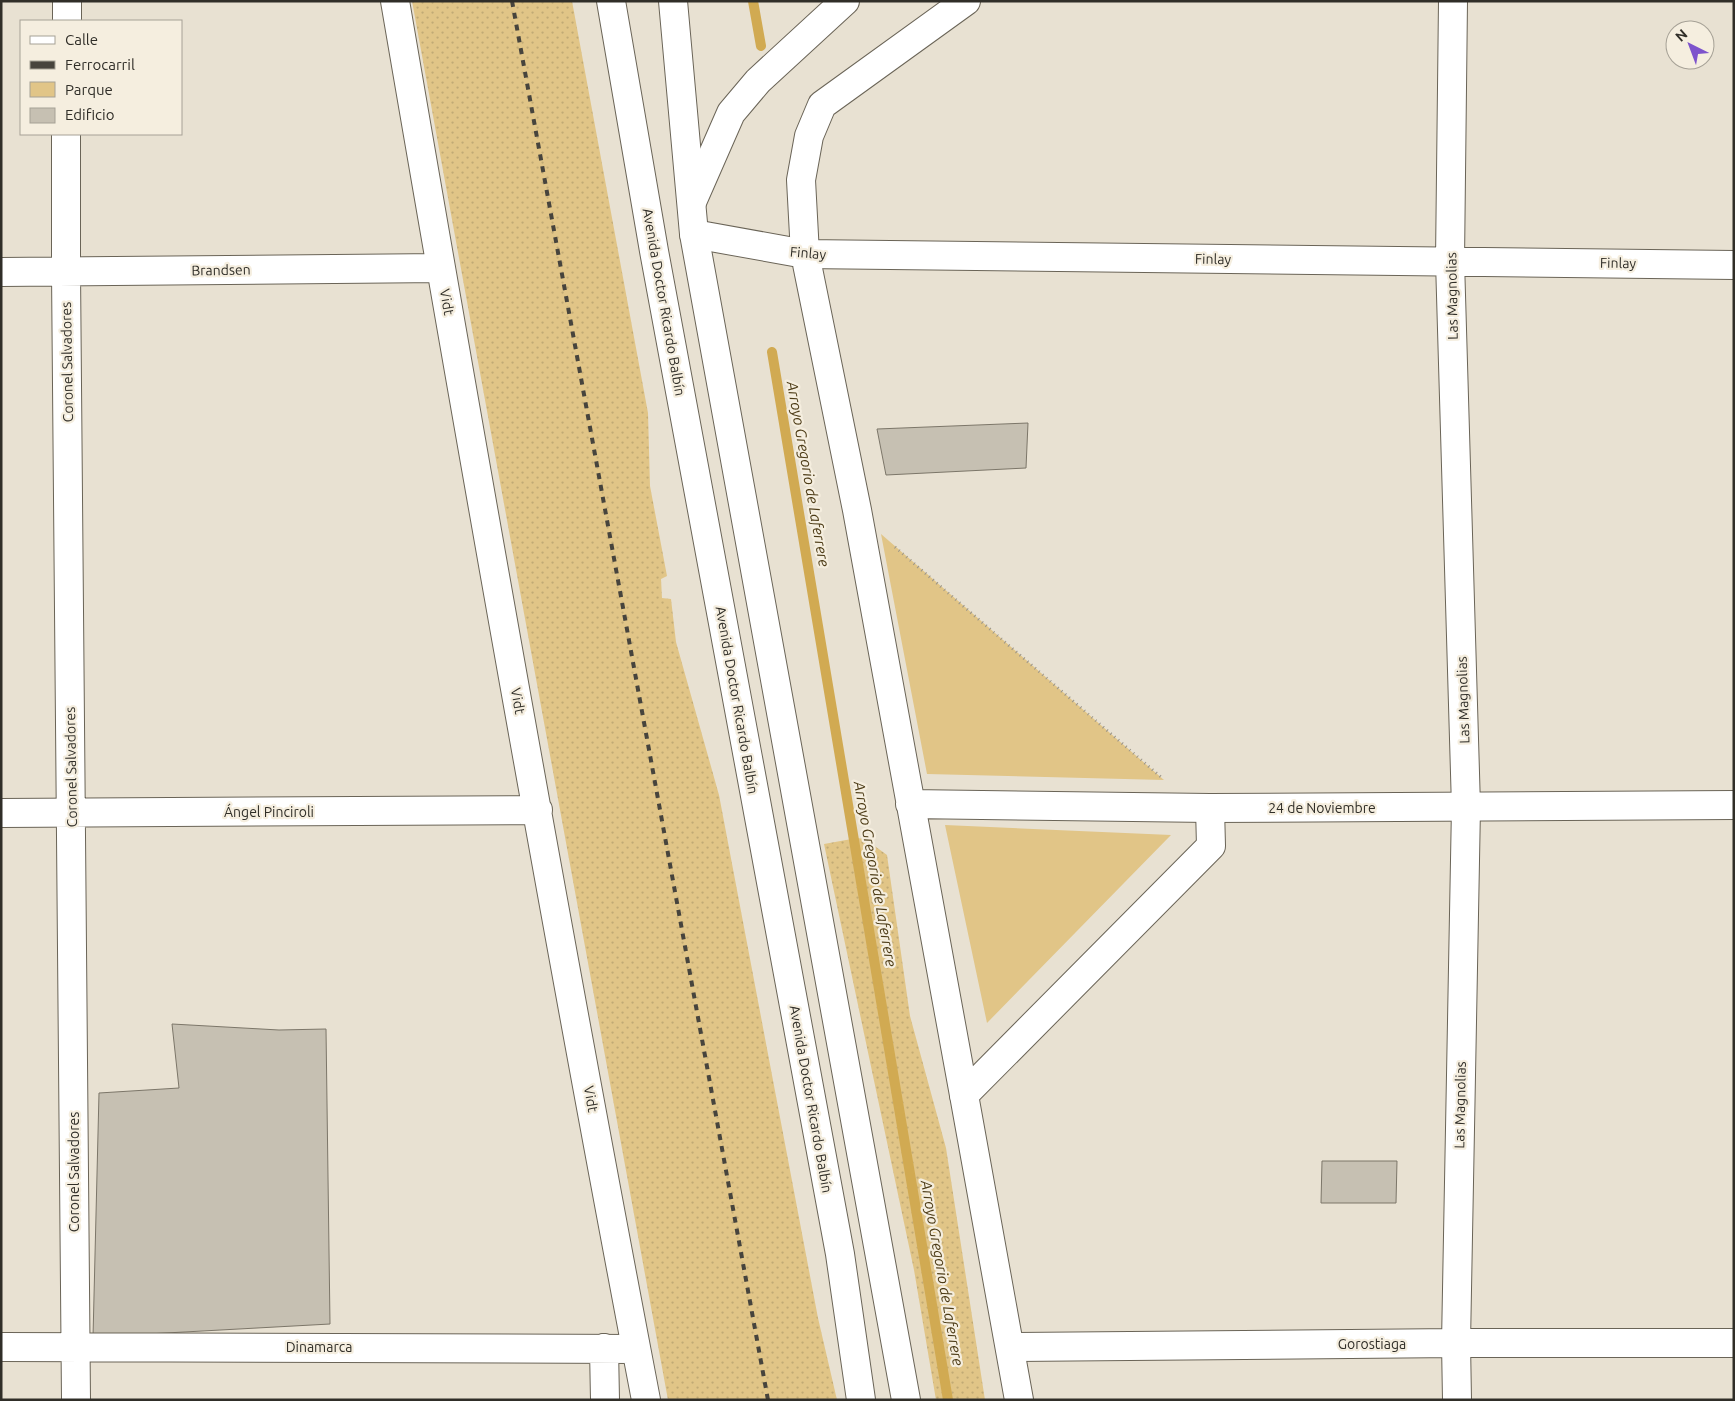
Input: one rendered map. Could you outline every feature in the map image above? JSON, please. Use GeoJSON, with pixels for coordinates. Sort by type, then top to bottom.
{"type":"FeatureCollection","features":[{"type":"Feature","properties":{"kind":"main road"},"geometry":{"type":"LineString","coordinates":[[67,1],[67,20]]}},
{"type":"Feature","properties":{"kind":"main road","name":"Vidt"},"geometry":{"type":"LineString","coordinates":[[395,1],[538,810],[646,1400]]}},
{"type":"Feature","properties":{"kind":"main road","name":"Avenida Doctor Ricardo Balbín"},"geometry":{"type":"LineString","coordinates":[[611,1],[660,280],[840,1254],[861,1400]]}},
{"type":"Feature","properties":{"kind":"main road"},"geometry":{"type":"LineString","coordinates":[[673,1],[694,234],[906,1400]]}},
{"type":"Feature","properties":{"kind":"main road"},"geometry":{"type":"LineString","coordinates":[[692,202],[731,113],[758,81],[845,1]]}},
{"type":"Feature","properties":{"kind":"main road"},"geometry":{"type":"LineString","coordinates":[[966,1],[822,105],[809,136],[801,180],[804,254],[856,510],[1010,1346],[1018,1400]]}},
{"type":"Feature","properties":{"kind":"main road","name":"Las Magnolias"},"geometry":{"type":"LineString","coordinates":[[1453,1],[1450,261],[1466,807],[1456,1343],[1457,1400]]}},
{"type":"Feature","properties":{"kind":"main road","name":"Coronel Salvadores"},"geometry":{"type":"LineString","coordinates":[[66,135],[76,1400]]}},
{"type":"Feature","properties":{"kind":"main road","name":"Finlay"},"geometry":{"type":"LineString","coordinates":[[694,234],[804,254],[1734,265]]}},
{"type":"Feature","properties":{"kind":"main road","name":"Brandsen"},"geometry":{"type":"LineString","coordinates":[[1,272],[441,268]]}},
{"type":"Feature","properties":{"kind":"main road","name":"24 de Noviembre"},"geometry":{"type":"LineString","coordinates":[[910,804],[1210,808],[1734,805]]}},
{"type":"Feature","properties":{"kind":"main road"},"geometry":{"type":"LineString","coordinates":[[964,1095],[1211,846],[1210,808]]}},
{"type":"Feature","properties":{"kind":"main road","name":"Ángel Pinciroli"},"geometry":{"type":"LineString","coordinates":[[1,813],[538,810]]}},
{"type":"Feature","properties":{"kind":"main road","name":"Gorostiaga"},"geometry":{"type":"LineString","coordinates":[[1010,1346],[1456,1343],[1734,1344]]}},
{"type":"Feature","properties":{"kind":"main road","name":"Dinamarca"},"geometry":{"type":"LineString","coordinates":[[1,1347],[636,1349]]}},
{"type":"Feature","properties":{"kind":"main road"},"geometry":{"type":"LineString","coordinates":[[604,1348],[605,1400]]}},
{"type":"Feature","properties":{"kind":"path"},"geometry":{"type":"LineString","coordinates":[[856,510],[880,534],[1164,780]]}},
{"type":"Feature","properties":{"kind":"green space"},"geometry":{"type":"Polygon","coordinates":[[[412,1],[572,1],[648,413],[650,486],[667,576],[661,579],[662,598],[671,599],[676,642],[719,795],[818,1318],[837,1400],[668,1400],[412,1]]]}},
{"type":"Feature","properties":{"kind":"green space"},"geometry":{"type":"Polygon","coordinates":[[[881,534],[1164,780],[927,774],[881,534]]]}},
{"type":"Feature","properties":{"kind":"green space"},"geometry":{"type":"Polygon","coordinates":[[[945,825],[1171,835],[987,1023],[945,825]]]}},
{"type":"Feature","properties":{"kind":"green space"},"geometry":{"type":"Polygon","coordinates":[[[857,838],[865,839],[887,855],[910,1016],[946,1148],[985,1400],[936,1400],[914,1270],[824,844],[857,838]]]}},
{"type":"Feature","properties":{"kind":"building"},"geometry":{"type":"Polygon","coordinates":[[[1028,423],[1026,468],[886,475],[877,429],[1028,423]]]}},
{"type":"Feature","properties":{"kind":"building"},"geometry":{"type":"Polygon","coordinates":[[[172,1024],[279,1030],[326,1029],[330,1324],[93,1337],[99,1093],[179,1088],[172,1024]]]}},
{"type":"Feature","properties":{"kind":"building"},"geometry":{"type":"Polygon","coordinates":[[[1322,1161],[1397,1161],[1396,1203],[1321,1203],[1322,1161]]]}},
{"type":"Feature","properties":{"kind":"waterway","name":"Arroyo Gregorio de Laferrere"},"geometry":{"type":"LineString","coordinates":[[753,1],[761,46]]}},
{"type":"Feature","properties":{"kind":"waterway","name":"Arroyo Gregorio de Laferrere"},"geometry":{"type":"LineString","coordinates":[[772,352],[948,1400]]}},
{"type":"Feature","properties":{"kind":"railway"},"geometry":{"type":"LineString","coordinates":[[512,1],[768,1400]]}}]}
